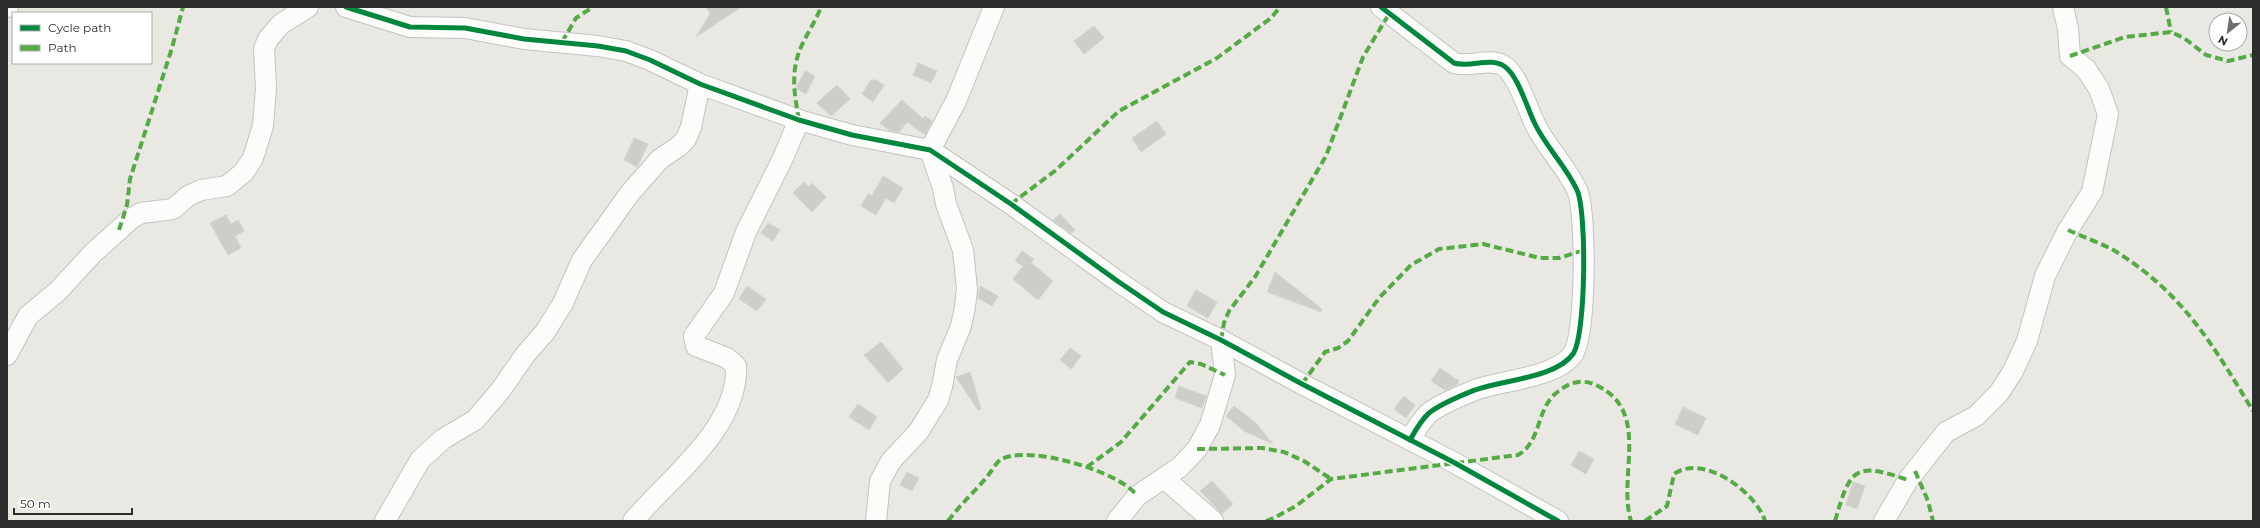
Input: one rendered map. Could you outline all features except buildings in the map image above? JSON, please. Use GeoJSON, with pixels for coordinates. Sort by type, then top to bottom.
{"type":"FeatureCollection","features":[{"type":"Feature","properties":{"kind":"street"},"geometry":{"type":"LineString","coordinates":[[7,355],[28,316],[58,291],[93,253],[132,218],[141,213],[174,209],[188,196],[201,190],[227,186],[244,172],[254,158],[263,126],[266,94],[264,49],[268,39],[281,24],[308,7]]}},
{"type":"Feature","properties":{"kind":"street"},"geometry":{"type":"LineString","coordinates":[[346,7],[410,27],[436,29],[465,28],[524,39],[598,46],[626,51],[650,60],[700,84],[799,120],[852,135],[930,150],[1011,204],[1163,312],[1221,340],[1410,440],[1558,521]]}},
{"type":"Feature","properties":{"kind":"street"},"geometry":{"type":"LineString","coordinates":[[876,521],[880,481],[891,461],[919,430],[938,400],[947,360],[961,326],[967,289],[963,250],[946,204],[943,188],[930,150],[956,101],[994,7]]}},
{"type":"Feature","properties":{"kind":"street"},"geometry":{"type":"LineString","coordinates":[[1381,7],[1454,63],[1463,66],[1497,62],[1505,67],[1514,77],[1537,129],[1558,157],[1578,192],[1584,250],[1585,280],[1577,342],[1573,354],[1564,363],[1549,371],[1475,390],[1444,404],[1428,414],[1410,440]]}},
{"type":"Feature","properties":{"kind":"street"},"geometry":{"type":"LineString","coordinates":[[1884,521],[1908,480],[1946,432],[1976,416],[1988,406],[1999,393],[2013,371],[2029,334],[2045,276],[2068,230],[2092,192],[2108,114],[2099,89],[2086,69],[2070,56],[2068,29],[2064,7]]}},
{"type":"Feature","properties":{"kind":"street"},"geometry":{"type":"LineString","coordinates":[[385,521],[420,460],[443,439],[476,420],[500,391],[525,355],[545,332],[564,303],[582,260],[630,193],[660,159],[678,147],[686,139],[691,127],[700,84]]}},
{"type":"Feature","properties":{"kind":"street"},"geometry":{"type":"LineString","coordinates":[[633,521],[686,465],[724,416],[735,382],[736,366],[727,358],[696,346],[694,336],[724,293],[746,232],[783,158],[799,120]]}},
{"type":"Feature","properties":{"kind":"street"},"geometry":{"type":"LineString","coordinates":[[1117,521],[1137,496],[1149,486],[1180,467],[1197,449],[1210,425],[1225,375],[1221,340]]}},
{"type":"Feature","properties":{"kind":"street"},"geometry":{"type":"LineString","coordinates":[[1164,478],[1213,521]]}},
{"type":"Feature","properties":{"kind":"marked path"},"geometry":{"type":"LineString","coordinates":[[119,230],[127,205],[130,179],[172,48],[183,7]]}},
{"type":"Feature","properties":{"kind":"marked path"},"geometry":{"type":"LineString","coordinates":[[562,42],[576,18],[593,7]]}},
{"type":"Feature","properties":{"kind":"marked path"},"geometry":{"type":"LineString","coordinates":[[799,120],[794,88],[796,63],[803,43],[821,7]]}},
{"type":"Feature","properties":{"kind":"marked path"},"geometry":{"type":"LineString","coordinates":[[1011,204],[1056,170],[1119,111],[1217,58],[1271,18],[1280,7]]}},
{"type":"Feature","properties":{"kind":"marked path"},"geometry":{"type":"LineString","coordinates":[[2166,7],[2171,32]]}},
{"type":"Feature","properties":{"kind":"marked path"},"geometry":{"type":"LineString","coordinates":[[1221,340],[1224,323],[1229,311],[1255,277],[1326,156],[1363,57],[1389,14]]}},
{"type":"Feature","properties":{"kind":"marked path"},"geometry":{"type":"LineString","coordinates":[[2070,56],[2125,37],[2171,32],[2184,38],[2206,55],[2228,61],[2253,55]]}},
{"type":"Feature","properties":{"kind":"marked path"},"geometry":{"type":"LineString","coordinates":[[2068,230],[2115,251],[2139,267],[2160,284],[2178,303],[2210,342],[2253,411]]}},
{"type":"Feature","properties":{"kind":"marked path"},"geometry":{"type":"LineString","coordinates":[[1302,384],[1325,352],[1338,348],[1348,341],[1379,298],[1411,265],[1439,249],[1483,244],[1540,258],[1559,258],[1584,250]]}},
{"type":"Feature","properties":{"kind":"marked path"},"geometry":{"type":"LineString","coordinates":[[1087,467],[1121,442],[1190,362],[1201,364],[1225,375]]}},
{"type":"Feature","properties":{"kind":"marked path"},"geometry":{"type":"LineString","coordinates":[[1266,521],[1296,506],[1331,479],[1518,455],[1531,442],[1544,409],[1549,401],[1564,387],[1569,384],[1580,382],[1596,385],[1613,396],[1623,411],[1628,428],[1628,503],[1631,521]]}},
{"type":"Feature","properties":{"kind":"marked path"},"geometry":{"type":"LineString","coordinates":[[1197,449],[1262,448],[1284,452],[1304,461],[1331,479]]}},
{"type":"Feature","properties":{"kind":"marked path"},"geometry":{"type":"LineString","coordinates":[[948,521],[987,477],[998,462],[1013,456],[1030,455],[1073,463],[1113,478],[1128,487],[1137,496]]}},
{"type":"Feature","properties":{"kind":"marked path"},"geometry":{"type":"LineString","coordinates":[[1645,521],[1667,506],[1674,474],[1686,469],[1699,468],[1713,472],[1740,488],[1751,498],[1760,510],[1765,521]]}},
{"type":"Feature","properties":{"kind":"marked path"},"geometry":{"type":"LineString","coordinates":[[1835,521],[1845,490],[1850,480],[1857,474],[1865,471],[1876,471],[1908,480]]}},
{"type":"Feature","properties":{"kind":"marked path"},"geometry":{"type":"LineString","coordinates":[[1915,471],[1928,501],[1933,521]]}},
{"type":"Feature","properties":{"kind":"cycle path"},"geometry":{"type":"LineString","coordinates":[[346,7],[410,27],[465,28],[524,39],[598,46],[626,51],[650,60],[700,84],[799,120],[852,135],[930,150],[1011,204],[1163,312],[1221,340],[1302,384],[1455,463],[1558,521]]}},
{"type":"Feature","properties":{"kind":"cycle path"},"geometry":{"type":"LineString","coordinates":[[1381,7],[1454,63],[1467,64],[1493,62],[1498,63],[1509,70],[1518,84],[1532,117],[1545,141],[1577,190],[1580,203],[1584,247],[1581,323],[1573,354],[1565,362],[1542,373],[1475,390],[1445,403],[1434,409],[1426,416],[1410,440]]}}]}
